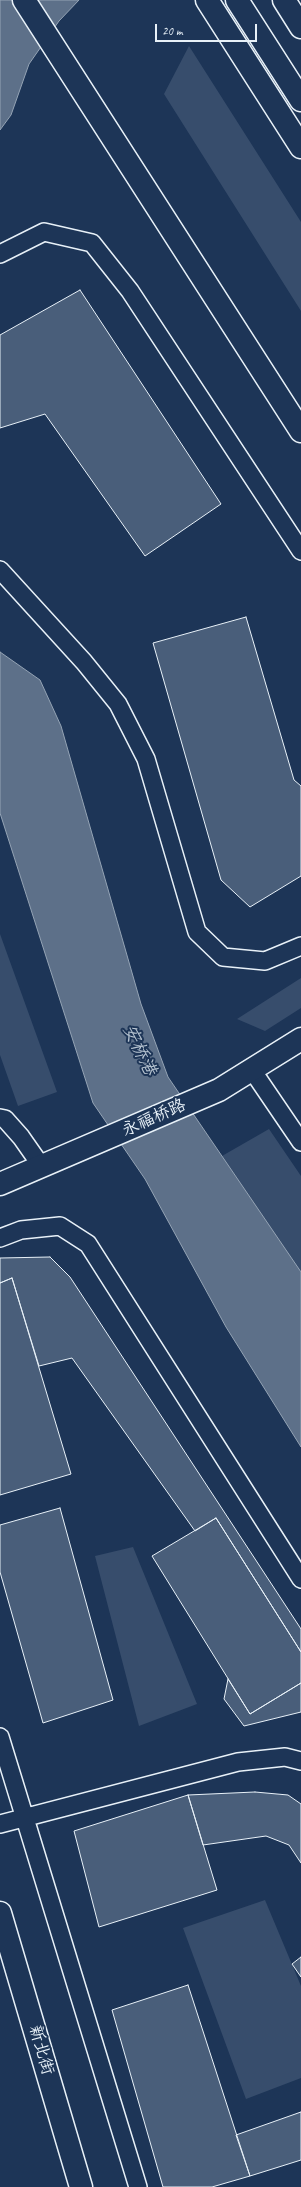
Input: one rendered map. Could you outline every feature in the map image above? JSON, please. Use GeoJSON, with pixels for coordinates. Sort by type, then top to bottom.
{"type":"FeatureCollection","features":[{"type":"Feature","properties":{"kind":"main road"},"geometry":{"type":"LineString","coordinates":[[24,0],[301,431]]}},
{"type":"Feature","properties":{"kind":"main road"},"geometry":{"type":"LineString","coordinates":[[207,0],[301,147]]}},
{"type":"Feature","properties":{"kind":"main road"},"geometry":{"type":"LineString","coordinates":[[237,0],[301,100]]}},
{"type":"Feature","properties":{"kind":"main road"},"geometry":{"type":"LineString","coordinates":[[284,0],[301,27]]}},
{"type":"Feature","properties":{"kind":"main road","name":"永福桥路"},"geometry":{"type":"LineString","coordinates":[[0,1184],[219,1090],[301,1039]]}},
{"type":"Feature","properties":{"kind":"main road","name":"新北街"},"geometry":{"type":"LineString","coordinates":[[0,1913],[81,2187]]}},
{"type":"Feature","properties":{"kind":"lane"},"geometry":{"type":"LineString","coordinates":[[0,254],[44,232],[92,243],[130,291],[301,551]]}},
{"type":"Feature","properties":{"kind":"lane"},"geometry":{"type":"LineString","coordinates":[[0,570],[84,662],[118,704],[146,759],[197,932],[223,957],[264,961],[301,946]]}},
{"type":"Feature","properties":{"kind":"lane"},"geometry":{"type":"LineString","coordinates":[[252,1070],[301,1142]]}},
{"type":"Feature","properties":{"kind":"lane"},"geometry":{"type":"LineString","coordinates":[[0,1118],[5,1119],[21,1137],[42,1167]]}},
{"type":"Feature","properties":{"kind":"lane"},"geometry":{"type":"LineString","coordinates":[[0,1238],[21,1230],[60,1226],[88,1244],[301,1579]]}},
{"type":"Feature","properties":{"kind":"lane"},"geometry":{"type":"LineString","coordinates":[[0,1737],[138,2187]]}},
{"type":"Feature","properties":{"kind":"lane"},"geometry":{"type":"LineString","coordinates":[[0,1824],[238,1762],[285,1757],[301,1762]]}},
{"type":"Feature","properties":{"kind":"shaded area"},"geometry":{"type":"Polygon","coordinates":[[[189,46],[301,222],[301,311],[164,94],[189,46]]]}},
{"type":"Feature","properties":{"kind":"shaded area"},"geometry":{"type":"Polygon","coordinates":[[[0,934],[57,1092],[18,1106],[0,1055],[0,934]]]}},
{"type":"Feature","properties":{"kind":"shaded area"},"geometry":{"type":"Polygon","coordinates":[[[301,978],[301,1008],[265,1031],[237,1019],[301,978]]]}},
{"type":"Feature","properties":{"kind":"shaded area"},"geometry":{"type":"Polygon","coordinates":[[[269,1129],[301,1176],[301,1281],[222,1156],[269,1129]]]}},
{"type":"Feature","properties":{"kind":"shaded area"},"geometry":{"type":"Polygon","coordinates":[[[133,1547],[197,1704],[139,1726],[95,1556],[133,1547]]]}},
{"type":"Feature","properties":{"kind":"shaded area"},"geometry":{"type":"Polygon","coordinates":[[[265,1900],[301,1986],[301,2078],[246,2099],[183,1928],[265,1900]]]}},
{"type":"Feature","properties":{"kind":"water"},"geometry":{"type":"Polygon","coordinates":[[[0,0],[79,0],[59,21],[29,64],[11,115],[0,130],[0,0]]]}},
{"type":"Feature","properties":{"kind":"water","name":"安桥港"},"geometry":{"type":"Polygon","coordinates":[[[0,652],[40,680],[61,726],[141,1004],[168,1077],[301,1272],[301,1447],[226,1327],[145,1179],[93,1103],[0,813],[0,652]]]}},
{"type":"Feature","properties":{"kind":"building"},"geometry":{"type":"Polygon","coordinates":[[[80,290],[221,504],[145,556],[45,414],[0,428],[0,335],[80,290]]]}},
{"type":"Feature","properties":{"kind":"building"},"geometry":{"type":"Polygon","coordinates":[[[246,617],[294,780],[301,786],[301,876],[250,907],[221,880],[153,643],[246,617]]]}},
{"type":"Feature","properties":{"kind":"building"},"geometry":{"type":"Polygon","coordinates":[[[50,1257],[70,1277],[301,1629],[301,1652],[216,1518],[195,1531],[72,1358],[39,1366],[12,1278],[0,1283],[0,1258],[50,1257]]]}},
{"type":"Feature","properties":{"kind":"building"},"geometry":{"type":"Polygon","coordinates":[[[12,1278],[71,1474],[0,1495],[0,1283],[12,1278]]]}},
{"type":"Feature","properties":{"kind":"building"},"geometry":{"type":"Polygon","coordinates":[[[60,1508],[113,1700],[43,1723],[0,1572],[0,1525],[60,1508]]]}},
{"type":"Feature","properties":{"kind":"building"},"geometry":{"type":"Polygon","coordinates":[[[216,1518],[301,1652],[301,1683],[250,1714],[152,1556],[216,1518]]]}},
{"type":"Feature","properties":{"kind":"building"},"geometry":{"type":"Polygon","coordinates":[[[228,1679],[250,1714],[301,1683],[301,1712],[244,1726],[224,1699],[228,1679]]]}},
{"type":"Feature","properties":{"kind":"building"},"geometry":{"type":"Polygon","coordinates":[[[255,1792],[288,1795],[301,1804],[301,1863],[289,1845],[266,1836],[203,1845],[188,1795],[255,1792]]]}},
{"type":"Feature","properties":{"kind":"building"},"geometry":{"type":"Polygon","coordinates":[[[188,1795],[217,1890],[99,1927],[74,1831],[188,1795]]]}},
{"type":"Feature","properties":{"kind":"building"},"geometry":{"type":"Polygon","coordinates":[[[301,1957],[301,1977],[292,1964],[301,1957]]]}},
{"type":"Feature","properties":{"kind":"building"},"geometry":{"type":"Polygon","coordinates":[[[188,1985],[250,2176],[212,2187],[163,2187],[112,2010],[188,1985]]]}},
{"type":"Feature","properties":{"kind":"building"},"geometry":{"type":"Polygon","coordinates":[[[301,2112],[301,2160],[250,2176],[236,2135],[301,2112]]]}}]}
